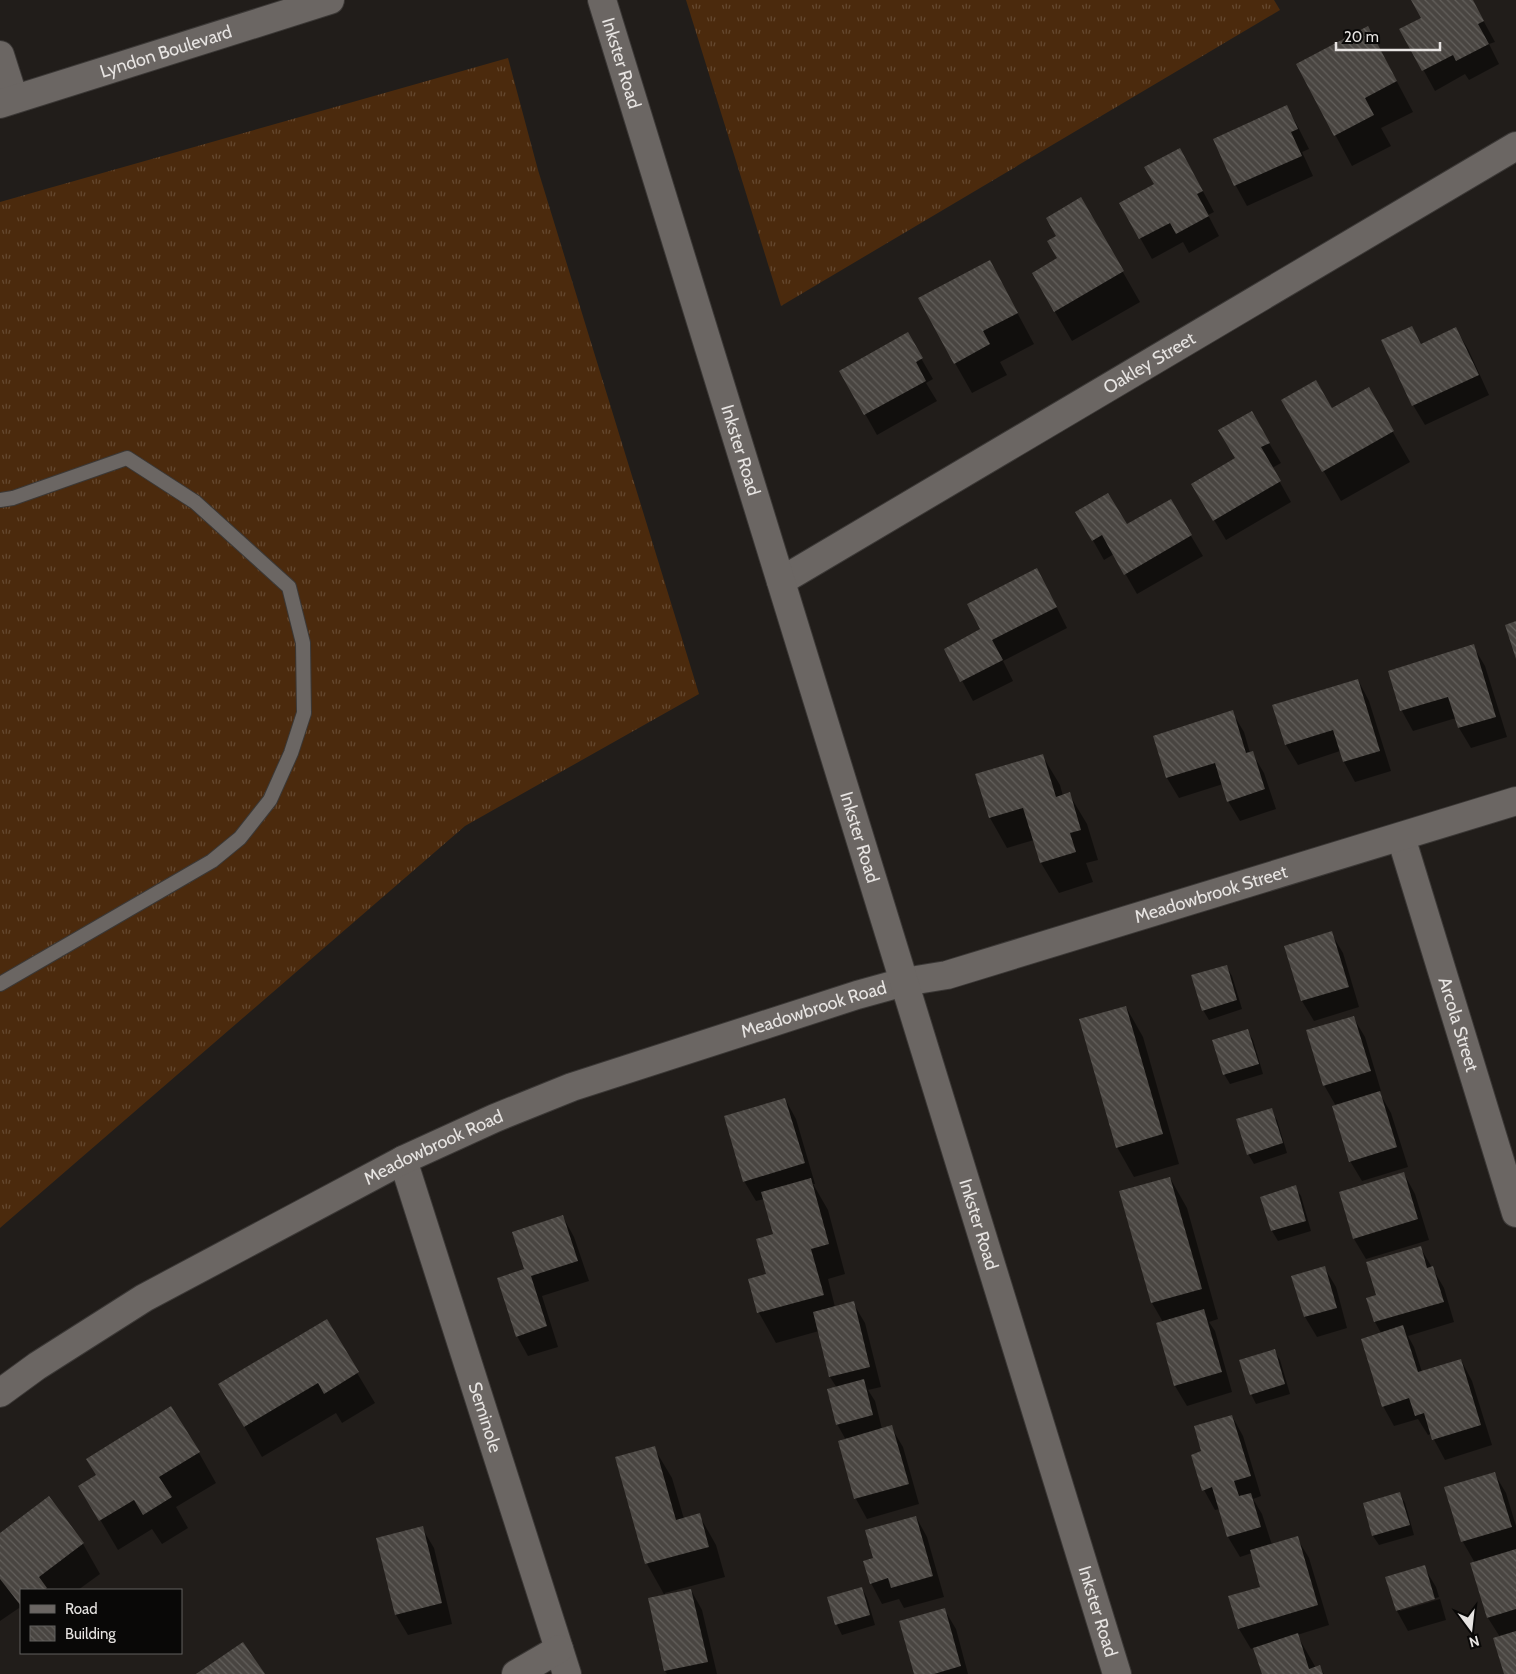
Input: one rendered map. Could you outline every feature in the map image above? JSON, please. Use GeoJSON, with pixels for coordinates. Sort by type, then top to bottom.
{"type":"FeatureCollection","features":[{"type":"Feature","properties":{"kind":"street","name":"Lyndon Boulevard"},"geometry":{"type":"LineString","coordinates":[[7,102],[330,0]]}},
{"type":"Feature","properties":{"kind":"street","name":"Inkster Road"},"geometry":{"type":"LineString","coordinates":[[602,0],[1117,1674]]}},
{"type":"Feature","properties":{"kind":"street"},"geometry":{"type":"LineString","coordinates":[[0,55],[7,102]]}},
{"type":"Feature","properties":{"kind":"street","name":"Oakley Street"},"geometry":{"type":"LineString","coordinates":[[781,582],[1516,146]]}},
{"type":"Feature","properties":{"kind":"street","name":"Meadowbrook Street"},"geometry":{"type":"LineString","coordinates":[[904,982],[947,976],[1516,801]]}},
{"type":"Feature","properties":{"kind":"street","name":"Arcola Street"},"geometry":{"type":"LineString","coordinates":[[1401,837],[1516,1213]]}},
{"type":"Feature","properties":{"kind":"street","name":"Meadowbrook Road"},"geometry":{"type":"LineString","coordinates":[[0,1393],[37,1366],[144,1298],[403,1160],[495,1118],[572,1087],[857,995],[904,982]]}},
{"type":"Feature","properties":{"kind":"street","name":"Seminole"},"geometry":{"type":"LineString","coordinates":[[403,1160],[563,1662]]}},
{"type":"Feature","properties":{"kind":"street"},"geometry":{"type":"LineString","coordinates":[[516,1674],[563,1662]]}},
{"type":"Feature","properties":{"kind":"lane"},"geometry":{"type":"LineString","coordinates":[[0,500],[13,498],[127,458],[195,502],[290,587],[303,643],[304,713],[291,753],[270,800],[240,838],[212,862],[0,984]]}},
{"type":"Feature","properties":{"kind":"green space"},"geometry":{"type":"Polygon","coordinates":[[[686,0],[1274,0],[1280,10],[781,306],[686,0]]]}},
{"type":"Feature","properties":{"kind":"green space"},"geometry":{"type":"Polygon","coordinates":[[[508,58],[538,170],[699,694],[465,826],[0,1228],[0,202],[508,58]]]}},
{"type":"Feature","properties":{"kind":"building"},"geometry":{"type":"Polygon","coordinates":[[[1411,0],[1473,0],[1484,21],[1478,24],[1489,44],[1456,61],[1453,55],[1422,71],[1399,29],[1421,18],[1411,0]]]}},
{"type":"Feature","properties":{"kind":"building"},"geometry":{"type":"Polygon","coordinates":[[[1368,26],[1397,81],[1365,98],[1374,115],[1334,136],[1296,64],[1368,26]]]}},
{"type":"Feature","properties":{"kind":"building"},"geometry":{"type":"Polygon","coordinates":[[[1287,105],[1298,129],[1291,132],[1302,156],[1234,186],[1213,139],[1287,105]]]}},
{"type":"Feature","properties":{"kind":"building"},"geometry":{"type":"Polygon","coordinates":[[[1180,148],[1203,191],[1197,194],[1209,216],[1176,234],[1170,223],[1139,239],[1119,203],[1154,184],[1144,167],[1180,148]]]}},
{"type":"Feature","properties":{"kind":"building"},"geometry":{"type":"Polygon","coordinates":[[[1081,197],[1124,271],[1054,312],[1032,273],[1057,258],[1047,241],[1056,236],[1046,218],[1081,197]]]}},
{"type":"Feature","properties":{"kind":"building"},"geometry":{"type":"Polygon","coordinates":[[[990,260],[1018,313],[983,331],[990,344],[954,364],[918,298],[990,260]]]}},
{"type":"Feature","properties":{"kind":"building"},"geometry":{"type":"Polygon","coordinates":[[[1412,326],[1421,344],[1456,327],[1479,375],[1412,406],[1381,340],[1412,326]]]}},
{"type":"Feature","properties":{"kind":"building"},"geometry":{"type":"Polygon","coordinates":[[[908,332],[923,358],[916,362],[926,381],[864,415],[839,371],[908,332]]]}},
{"type":"Feature","properties":{"kind":"building"},"geometry":{"type":"Polygon","coordinates":[[[1316,380],[1332,408],[1369,387],[1394,431],[1322,472],[1281,400],[1316,380]]]}},
{"type":"Feature","properties":{"kind":"building"},"geometry":{"type":"Polygon","coordinates":[[[1252,411],[1270,443],[1261,447],[1281,481],[1213,521],[1191,484],[1235,458],[1218,430],[1252,411]]]}},
{"type":"Feature","properties":{"kind":"building"},"geometry":{"type":"Polygon","coordinates":[[[1108,493],[1127,524],[1171,499],[1192,535],[1124,575],[1102,535],[1092,541],[1075,512],[1108,493]]]}},
{"type":"Feature","properties":{"kind":"building"},"geometry":{"type":"Polygon","coordinates":[[[1037,568],[1057,607],[992,640],[1003,660],[960,682],[944,649],[980,629],[967,604],[1037,568]]]}},
{"type":"Feature","properties":{"kind":"building"},"geometry":{"type":"Polygon","coordinates":[[[1516,621],[1516,659],[1505,625],[1516,621]]]}},
{"type":"Feature","properties":{"kind":"building"},"geometry":{"type":"Polygon","coordinates":[[[1474,644],[1496,717],[1458,728],[1448,697],[1400,711],[1388,671],[1474,644]]]}},
{"type":"Feature","properties":{"kind":"building"},"geometry":{"type":"Polygon","coordinates":[[[1358,679],[1380,751],[1343,762],[1333,730],[1285,745],[1272,705],[1358,679]]]}},
{"type":"Feature","properties":{"kind":"building"},"geometry":{"type":"Polygon","coordinates":[[[1233,710],[1246,753],[1253,751],[1265,789],[1227,802],[1215,763],[1166,778],[1153,736],[1233,710]]]}},
{"type":"Feature","properties":{"kind":"building"},"geometry":{"type":"Polygon","coordinates":[[[1043,754],[1056,797],[1070,792],[1081,830],[1070,833],[1076,852],[1040,863],[1023,808],[989,818],[975,774],[1043,754]]]}},
{"type":"Feature","properties":{"kind":"building"},"geometry":{"type":"Polygon","coordinates":[[[1332,931],[1349,987],[1301,1001],[1284,946],[1332,931]]]}},
{"type":"Feature","properties":{"kind":"building"},"geometry":{"type":"Polygon","coordinates":[[[1227,965],[1237,1000],[1202,1011],[1191,975],[1227,965]]]}},
{"type":"Feature","properties":{"kind":"building"},"geometry":{"type":"Polygon","coordinates":[[[1126,1006],[1163,1134],[1116,1148],[1079,1019],[1126,1006]]]}},
{"type":"Feature","properties":{"kind":"building"},"geometry":{"type":"Polygon","coordinates":[[[1354,1016],[1371,1071],[1323,1086],[1306,1030],[1354,1016]]]}},
{"type":"Feature","properties":{"kind":"building"},"geometry":{"type":"Polygon","coordinates":[[[1248,1029],[1259,1064],[1223,1075],[1212,1040],[1248,1029]]]}},
{"type":"Feature","properties":{"kind":"building"},"geometry":{"type":"Polygon","coordinates":[[[1380,1091],[1397,1147],[1349,1162],[1332,1106],[1380,1091]]]}},
{"type":"Feature","properties":{"kind":"building"},"geometry":{"type":"Polygon","coordinates":[[[785,1098],[805,1163],[743,1182],[724,1116],[785,1098]]]}},
{"type":"Feature","properties":{"kind":"building"},"geometry":{"type":"Polygon","coordinates":[[[1272,1108],[1283,1143],[1247,1155],[1236,1119],[1272,1108]]]}},
{"type":"Feature","properties":{"kind":"building"},"geometry":{"type":"Polygon","coordinates":[[[1404,1172],[1418,1219],[1353,1239],[1339,1192],[1404,1172]]]}},
{"type":"Feature","properties":{"kind":"building"},"geometry":{"type":"Polygon","coordinates":[[[1170,1177],[1202,1289],[1151,1303],[1119,1191],[1170,1177]]]}},
{"type":"Feature","properties":{"kind":"building"},"geometry":{"type":"Polygon","coordinates":[[[811,1178],[829,1244],[811,1249],[824,1295],[757,1313],[748,1279],[766,1274],[756,1239],[773,1234],[761,1192],[811,1178]]]}},
{"type":"Feature","properties":{"kind":"building"},"geometry":{"type":"Polygon","coordinates":[[[1296,1185],[1306,1221],[1271,1231],[1260,1197],[1296,1185]]]}},
{"type":"Feature","properties":{"kind":"building"},"geometry":{"type":"Polygon","coordinates":[[[563,1215],[578,1261],[531,1276],[547,1326],[516,1337],[497,1278],[524,1269],[512,1232],[563,1215]]]}},
{"type":"Feature","properties":{"kind":"building"},"geometry":{"type":"Polygon","coordinates":[[[1421,1246],[1427,1268],[1433,1266],[1444,1302],[1374,1322],[1366,1298],[1376,1295],[1366,1262],[1421,1246]]]}},
{"type":"Feature","properties":{"kind":"building"},"geometry":{"type":"Polygon","coordinates":[[[1325,1266],[1337,1308],[1304,1317],[1291,1276],[1325,1266]]]}},
{"type":"Feature","properties":{"kind":"building"},"geometry":{"type":"Polygon","coordinates":[[[854,1301],[870,1367],[829,1377],[813,1312],[854,1301]]]}},
{"type":"Feature","properties":{"kind":"building"},"geometry":{"type":"Polygon","coordinates":[[[1204,1309],[1222,1372],[1174,1386],[1156,1323],[1204,1309]]]}},
{"type":"Feature","properties":{"kind":"building"},"geometry":{"type":"Polygon","coordinates":[[[327,1319],[359,1372],[324,1394],[318,1383],[244,1427],[218,1384],[327,1319]]]}},
{"type":"Feature","properties":{"kind":"building"},"geometry":{"type":"Polygon","coordinates":[[[1403,1325],[1418,1372],[1461,1359],[1481,1425],[1432,1440],[1424,1413],[1415,1416],[1409,1398],[1382,1407],[1361,1339],[1403,1325]]]}},
{"type":"Feature","properties":{"kind":"building"},"geometry":{"type":"Polygon","coordinates":[[[1275,1349],[1285,1384],[1250,1395],[1239,1360],[1275,1349]]]}},
{"type":"Feature","properties":{"kind":"building"},"geometry":{"type":"Polygon","coordinates":[[[864,1379],[873,1415],[836,1425],[827,1389],[864,1379]]]}},
{"type":"Feature","properties":{"kind":"building"},"geometry":{"type":"Polygon","coordinates":[[[171,1406],[200,1452],[159,1477],[172,1497],[143,1515],[134,1500],[99,1521],[78,1486],[96,1475],[86,1459],[171,1406]]]}},
{"type":"Feature","properties":{"kind":"building"},"geometry":{"type":"Polygon","coordinates":[[[1232,1415],[1251,1476],[1234,1481],[1239,1496],[1251,1493],[1261,1527],[1227,1537],[1212,1487],[1202,1491],[1191,1455],[1201,1451],[1194,1426],[1232,1415]]]}},
{"type":"Feature","properties":{"kind":"building"},"geometry":{"type":"Polygon","coordinates":[[[892,1425],[909,1484],[854,1499],[838,1441],[892,1425]]]}},
{"type":"Feature","properties":{"kind":"building"},"geometry":{"type":"Polygon","coordinates":[[[655,1446],[676,1520],[700,1513],[709,1547],[645,1564],[615,1457],[655,1446]]]}},
{"type":"Feature","properties":{"kind":"building"},"geometry":{"type":"Polygon","coordinates":[[[1495,1472],[1512,1527],[1461,1542],[1444,1487],[1495,1472]]]}},
{"type":"Feature","properties":{"kind":"building"},"geometry":{"type":"Polygon","coordinates":[[[1400,1492],[1410,1525],[1372,1536],[1363,1503],[1400,1492]]]}},
{"type":"Feature","properties":{"kind":"building"},"geometry":{"type":"Polygon","coordinates":[[[49,1496],[84,1543],[39,1577],[47,1588],[20,1589],[20,1605],[0,1579],[0,1533],[49,1496]]]}},
{"type":"Feature","properties":{"kind":"building"},"geometry":{"type":"Polygon","coordinates":[[[916,1516],[933,1576],[891,1588],[888,1578],[870,1584],[863,1561],[873,1558],[865,1530],[916,1516]]]}},
{"type":"Feature","properties":{"kind":"building"},"geometry":{"type":"Polygon","coordinates":[[[423,1526],[442,1603],[395,1615],[376,1538],[423,1526]]]}},
{"type":"Feature","properties":{"kind":"building"},"geometry":{"type":"Polygon","coordinates":[[[1298,1536],[1318,1605],[1238,1629],[1228,1596],[1260,1587],[1250,1550],[1298,1536]]]}},
{"type":"Feature","properties":{"kind":"building"},"geometry":{"type":"Polygon","coordinates":[[[1516,1549],[1516,1609],[1487,1618],[1470,1563],[1516,1549]]]}},
{"type":"Feature","properties":{"kind":"building"},"geometry":{"type":"Polygon","coordinates":[[[1425,1565],[1435,1599],[1396,1611],[1385,1577],[1425,1565]]]}},
{"type":"Feature","properties":{"kind":"building"},"geometry":{"type":"Polygon","coordinates":[[[862,1587],[870,1615],[835,1625],[827,1597],[862,1587]]]}},
{"type":"Feature","properties":{"kind":"building"},"geometry":{"type":"Polygon","coordinates":[[[691,1589],[708,1662],[664,1671],[648,1598],[691,1589]]]}},
{"type":"Feature","properties":{"kind":"building"},"geometry":{"type":"Polygon","coordinates":[[[945,1608],[961,1666],[934,1674],[914,1674],[899,1621],[945,1608]]]}},
{"type":"Feature","properties":{"kind":"building"},"geometry":{"type":"Polygon","coordinates":[[[1516,1631],[1516,1674],[1504,1674],[1493,1638],[1516,1631]]]}},
{"type":"Feature","properties":{"kind":"building"},"geometry":{"type":"Polygon","coordinates":[[[1298,1633],[1309,1669],[1320,1665],[1323,1674],[1262,1674],[1253,1648],[1298,1633]]]}},
{"type":"Feature","properties":{"kind":"building"},"geometry":{"type":"Polygon","coordinates":[[[243,1642],[265,1674],[196,1674],[243,1642]]]}}]}
